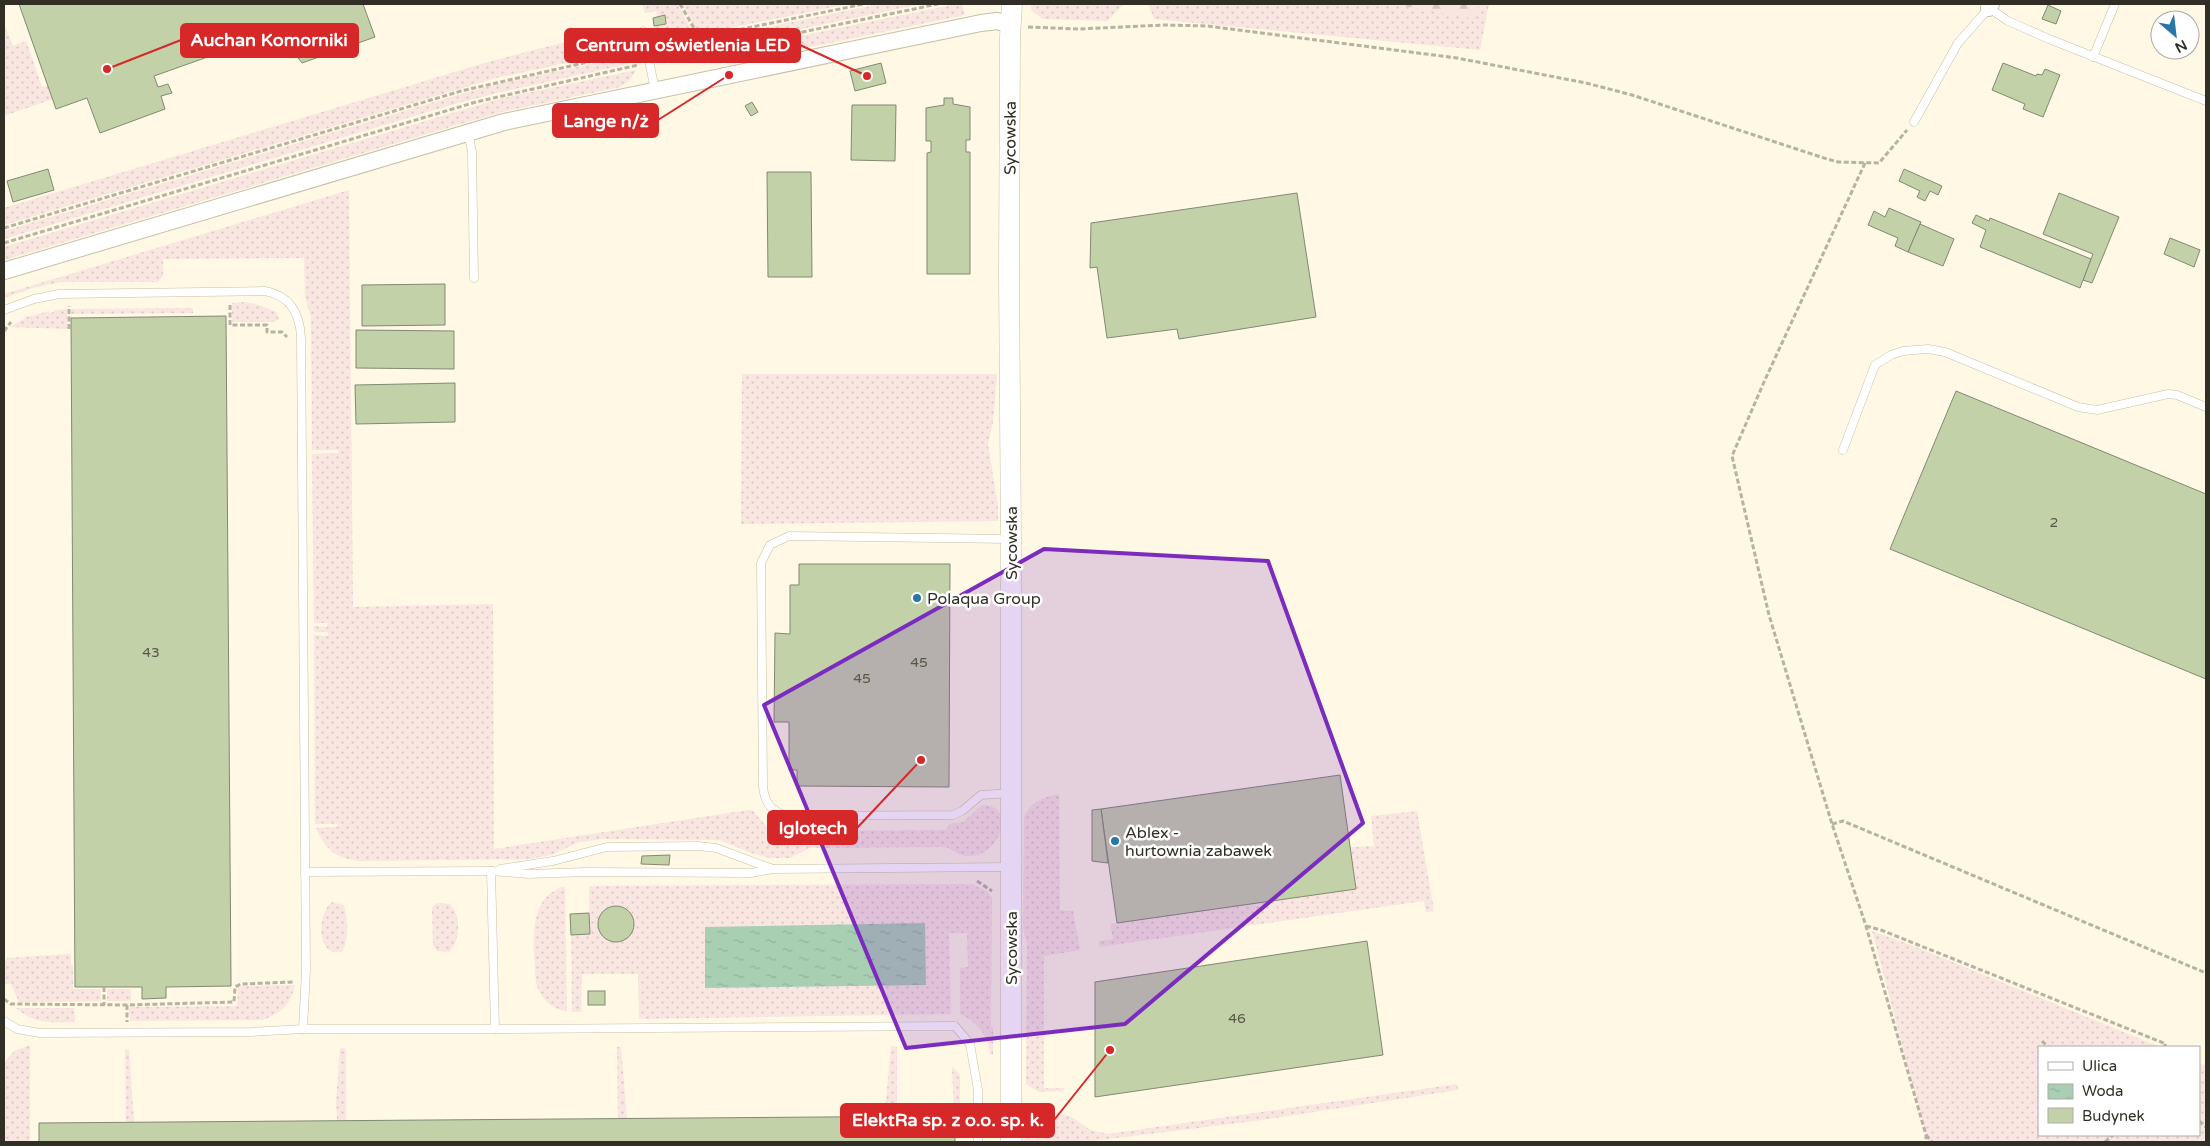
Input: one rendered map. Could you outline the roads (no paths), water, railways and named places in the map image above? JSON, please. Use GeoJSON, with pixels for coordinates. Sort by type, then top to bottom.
{"type":"FeatureCollection","features":[{"type":"Feature","properties":{"kind":"street","name":"Sycowska"},"geometry":{"type":"LineString","coordinates":[[1011,1142],[1009,275],[1012,4]]}},
{"type":"Feature","properties":{"kind":"street"},"geometry":{"type":"LineString","coordinates":[[4,271],[504,122],[981,22],[997,21],[1011,25]]}},
{"type":"Feature","properties":{"kind":"lane"},"geometry":{"type":"LineString","coordinates":[[2093,56],[2114,4]]}},
{"type":"Feature","properties":{"kind":"lane"},"geometry":{"type":"LineString","coordinates":[[1914,122],[1958,43],[1990,6],[2021,27],[2206,100]]}},
{"type":"Feature","properties":{"kind":"lane"},"geometry":{"type":"LineString","coordinates":[[643,31],[656,90]]}},
{"type":"Feature","properties":{"kind":"lane"},"geometry":{"type":"LineString","coordinates":[[468,132],[472,152],[474,278]]}},
{"type":"Feature","properties":{"kind":"lane"},"geometry":{"type":"LineString","coordinates":[[4,310],[34,299],[59,294],[256,291],[272,292],[279,295],[295,311],[299,318],[301,338],[306,982],[303,1029]]}},
{"type":"Feature","properties":{"kind":"lane"},"geometry":{"type":"LineString","coordinates":[[1843,450],[1875,365],[1891,355],[1915,349],[1945,352],[2078,407],[2097,410],[2168,394],[2206,407]]}},
{"type":"Feature","properties":{"kind":"lane"},"geometry":{"type":"LineString","coordinates":[[1011,539],[789,536],[770,545],[761,562],[763,787],[764,798],[769,806],[777,813],[787,816],[953,815],[962,811],[981,795],[1011,793]]}},
{"type":"Feature","properties":{"kind":"lane"},"geometry":{"type":"LineString","coordinates":[[491,871],[553,861],[608,847],[698,846],[716,848],[773,869]]}},
{"type":"Feature","properties":{"kind":"lane"},"geometry":{"type":"LineString","coordinates":[[305,872],[751,873],[773,869],[1011,867]]}},
{"type":"Feature","properties":{"kind":"lane"},"geometry":{"type":"LineString","coordinates":[[491,871],[495,1029]]}},
{"type":"Feature","properties":{"kind":"lane"},"geometry":{"type":"LineString","coordinates":[[5,1025],[28,1032],[955,1026],[970,1044],[978,1090],[978,1142]]}},
{"type":"Feature","properties":{"kind":"water"},"geometry":{"type":"Polygon","coordinates":[[[925,923],[926,985],[705,988],[705,927],[925,923]]]}},
{"type":"Feature","properties":{"kind":"place","name":"Auchan Komorniki"},"geometry":{"type":"Point","coordinates":[107,69]}},
{"type":"Feature","properties":{"kind":"place","name":"Lange n/ż"},"geometry":{"type":"Point","coordinates":[729,75]}},
{"type":"Feature","properties":{"kind":"place","name":"Centrum oświetlenia LED"},"geometry":{"type":"Point","coordinates":[867,76]}},
{"type":"Feature","properties":{"kind":"place","name":"Polaqua Group"},"geometry":{"type":"Point","coordinates":[917,598]}},
{"type":"Feature","properties":{"kind":"place","name":"Iglotech"},"geometry":{"type":"Point","coordinates":[921,760]}},
{"type":"Feature","properties":{"kind":"place","name":"Ablex - hurtownia zabawek"},"geometry":{"type":"Point","coordinates":[1115,841]}},
{"type":"Feature","properties":{"kind":"place","name":"ElektRa sp. z o.o. sp. k."},"geometry":{"type":"Point","coordinates":[1110,1050]}}]}
